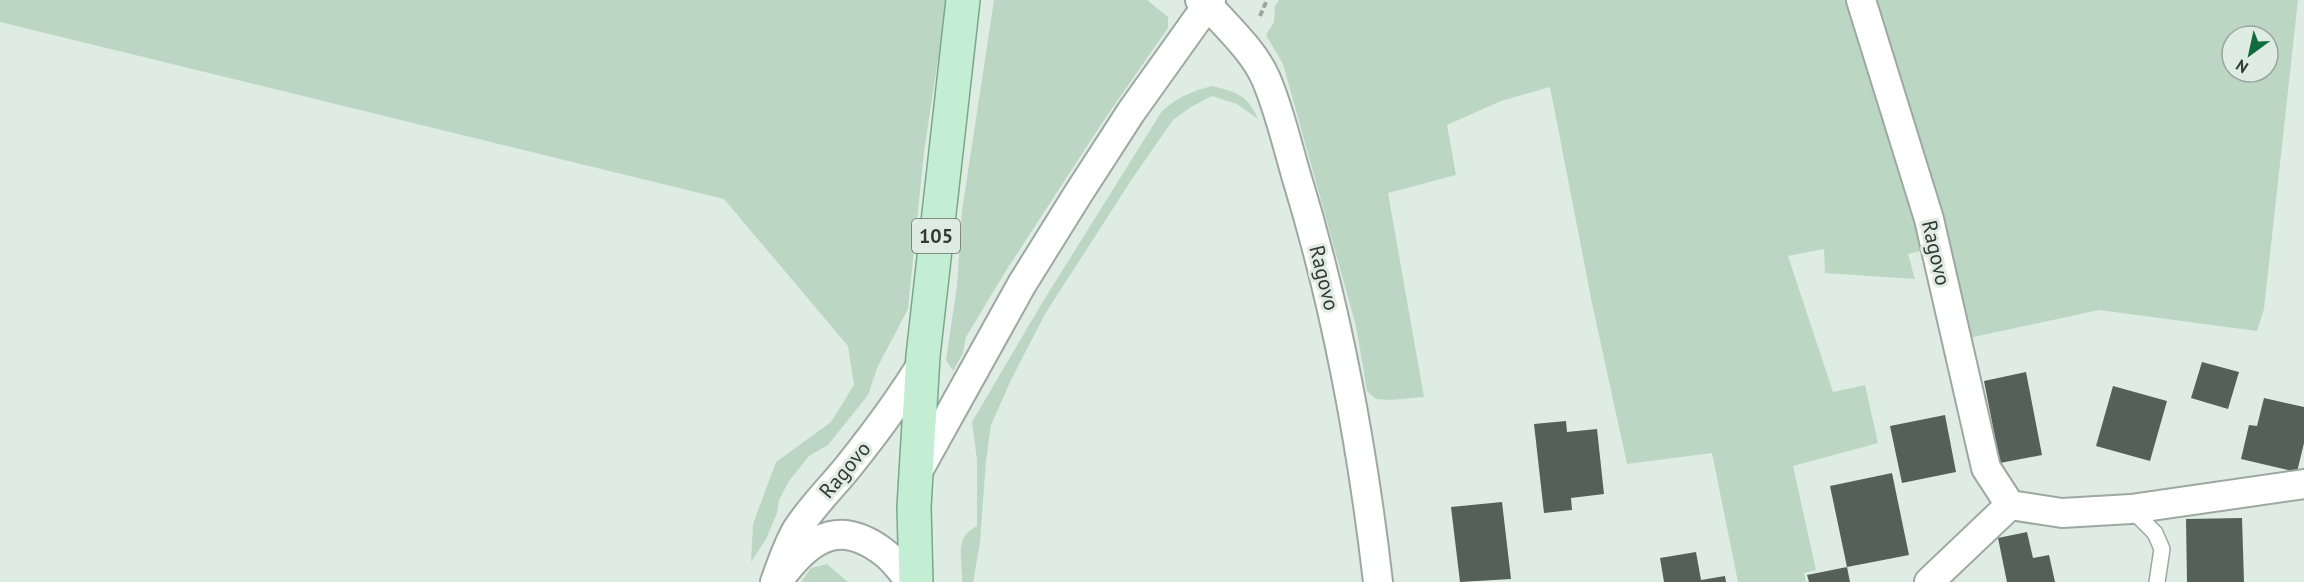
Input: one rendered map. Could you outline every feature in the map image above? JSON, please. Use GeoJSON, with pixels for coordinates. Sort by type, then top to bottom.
{"type":"FeatureCollection","features":[{"type":"Feature","properties":{"kind":"main road","name":"105"},"geometry":{"type":"LineString","coordinates":[[916,582],[914,507],[923,362],[963,0]]}},
{"type":"Feature","properties":{"kind":"street","name":"Ragovo"},"geometry":{"type":"LineString","coordinates":[[1861,0],[1929,219],[1986,468],[2010,505]]}},
{"type":"Feature","properties":{"kind":"street","name":"Ragovo"},"geometry":{"type":"LineString","coordinates":[[1206,1],[1245,48],[1266,78],[1302,195],[1337,328],[1356,421],[1378,582]]}},
{"type":"Feature","properties":{"kind":"street"},"geometry":{"type":"LineString","coordinates":[[917,473],[1041,254],[1131,112],[1206,1]]}},
{"type":"Feature","properties":{"kind":"street","name":"Ragovo"},"geometry":{"type":"LineString","coordinates":[[776,582],[784,555],[795,532],[811,509],[844,472],[896,406],[923,362]]}},
{"type":"Feature","properties":{"kind":"street"},"geometry":{"type":"LineString","coordinates":[[1929,582],[2010,505],[2062,513],[2131,509],[2304,484]]}},
{"type":"Feature","properties":{"kind":"street","name":"Ragovo"},"geometry":{"type":"LineString","coordinates":[[776,582],[800,552],[819,540],[845,534],[865,540],[887,555],[911,582]]}},
{"type":"Feature","properties":{"kind":"lane"},"geometry":{"type":"LineString","coordinates":[[2131,509],[2155,533],[2162,549],[2157,582]]}},
{"type":"Feature","properties":{"kind":"path"},"geometry":{"type":"LineString","coordinates":[[1257,23],[1267,0]]}},
{"type":"Feature","properties":{"kind":"green space"},"geometry":{"type":"Polygon","coordinates":[[[0,0],[947,0],[924,152],[908,309],[877,368],[868,395],[828,445],[809,456],[789,481],[779,500],[777,513],[766,539],[751,562],[753,524],[776,462],[831,422],[854,385],[848,346],[724,199],[0,22],[0,0]]]}},
{"type":"Feature","properties":{"kind":"green space"},"geometry":{"type":"Polygon","coordinates":[[[994,0],[1147,0],[1168,17],[1168,28],[1106,117],[1007,269],[966,337],[963,353],[953,371],[946,360],[957,286],[962,211],[994,0]]]}},
{"type":"Feature","properties":{"kind":"green space"},"geometry":{"type":"Polygon","coordinates":[[[1279,0],[1851,0],[1926,250],[1908,254],[1915,279],[1825,273],[1824,249],[1788,256],[1833,392],[1865,385],[1878,443],[1793,466],[1816,570],[1804,573],[1806,582],[1738,582],[1712,453],[1627,464],[1592,303],[1550,87],[1501,101],[1447,125],[1456,175],[1388,193],[1424,397],[1376,399],[1367,391],[1356,326],[1283,64],[1266,35],[1274,22],[1275,6],[1279,0]]]}},
{"type":"Feature","properties":{"kind":"green space"},"geometry":{"type":"Polygon","coordinates":[[[1870,0],[2298,0],[2264,309],[2257,331],[2099,310],[1969,338],[1870,0]]]}},
{"type":"Feature","properties":{"kind":"green space"},"geometry":{"type":"Polygon","coordinates":[[[1212,86],[1240,96],[1250,105],[1258,119],[1237,104],[1212,96],[1173,120],[1045,314],[991,425],[980,543],[973,582],[962,582],[962,543],[970,531],[977,526],[977,460],[972,422],[1042,303],[1162,111],[1186,95],[1212,86]]]}},
{"type":"Feature","properties":{"kind":"green space"},"geometry":{"type":"Polygon","coordinates":[[[827,564],[848,582],[801,582],[811,568],[827,564]]]}},
{"type":"Feature","properties":{"kind":"building"},"geometry":{"type":"Polygon","coordinates":[[[2202,362],[2239,372],[2228,409],[2191,398],[2202,362]]]}},
{"type":"Feature","properties":{"kind":"building"},"geometry":{"type":"Polygon","coordinates":[[[2026,372],[2042,455],[2000,463],[1984,381],[2026,372]]]}},
{"type":"Feature","properties":{"kind":"building"},"geometry":{"type":"Polygon","coordinates":[[[2113,386],[2167,401],[2150,461],[2096,446],[2113,386]]]}},
{"type":"Feature","properties":{"kind":"building"},"geometry":{"type":"Polygon","coordinates":[[[2264,398],[2304,407],[2304,443],[2297,472],[2241,459],[2249,425],[2257,426],[2264,398]]]}},
{"type":"Feature","properties":{"kind":"building"},"geometry":{"type":"Polygon","coordinates":[[[1945,415],[1956,472],[1902,483],[1890,426],[1945,415]]]}},
{"type":"Feature","properties":{"kind":"building"},"geometry":{"type":"Polygon","coordinates":[[[1566,421],[1567,432],[1597,429],[1604,494],[1571,498],[1572,510],[1544,513],[1534,424],[1566,421]]]}},
{"type":"Feature","properties":{"kind":"building"},"geometry":{"type":"Polygon","coordinates":[[[1892,473],[1909,555],[1847,567],[1830,486],[1892,473]]]}},
{"type":"Feature","properties":{"kind":"building"},"geometry":{"type":"Polygon","coordinates":[[[1502,502],[1511,579],[1460,582],[1451,507],[1502,502]]]}},
{"type":"Feature","properties":{"kind":"building"},"geometry":{"type":"Polygon","coordinates":[[[2242,518],[2244,582],[2187,582],[2186,519],[2242,518]]]}},
{"type":"Feature","properties":{"kind":"building"},"geometry":{"type":"Polygon","coordinates":[[[2027,532],[2033,558],[2049,555],[2055,582],[2007,582],[1998,538],[2027,532]]]}},
{"type":"Feature","properties":{"kind":"building"},"geometry":{"type":"Polygon","coordinates":[[[1696,552],[1701,580],[1725,576],[1726,582],[1664,582],[1660,558],[1696,552]]]}},
{"type":"Feature","properties":{"kind":"building"},"geometry":{"type":"Polygon","coordinates":[[[1847,567],[1850,582],[1809,582],[1807,575],[1847,567]]]}}]}
